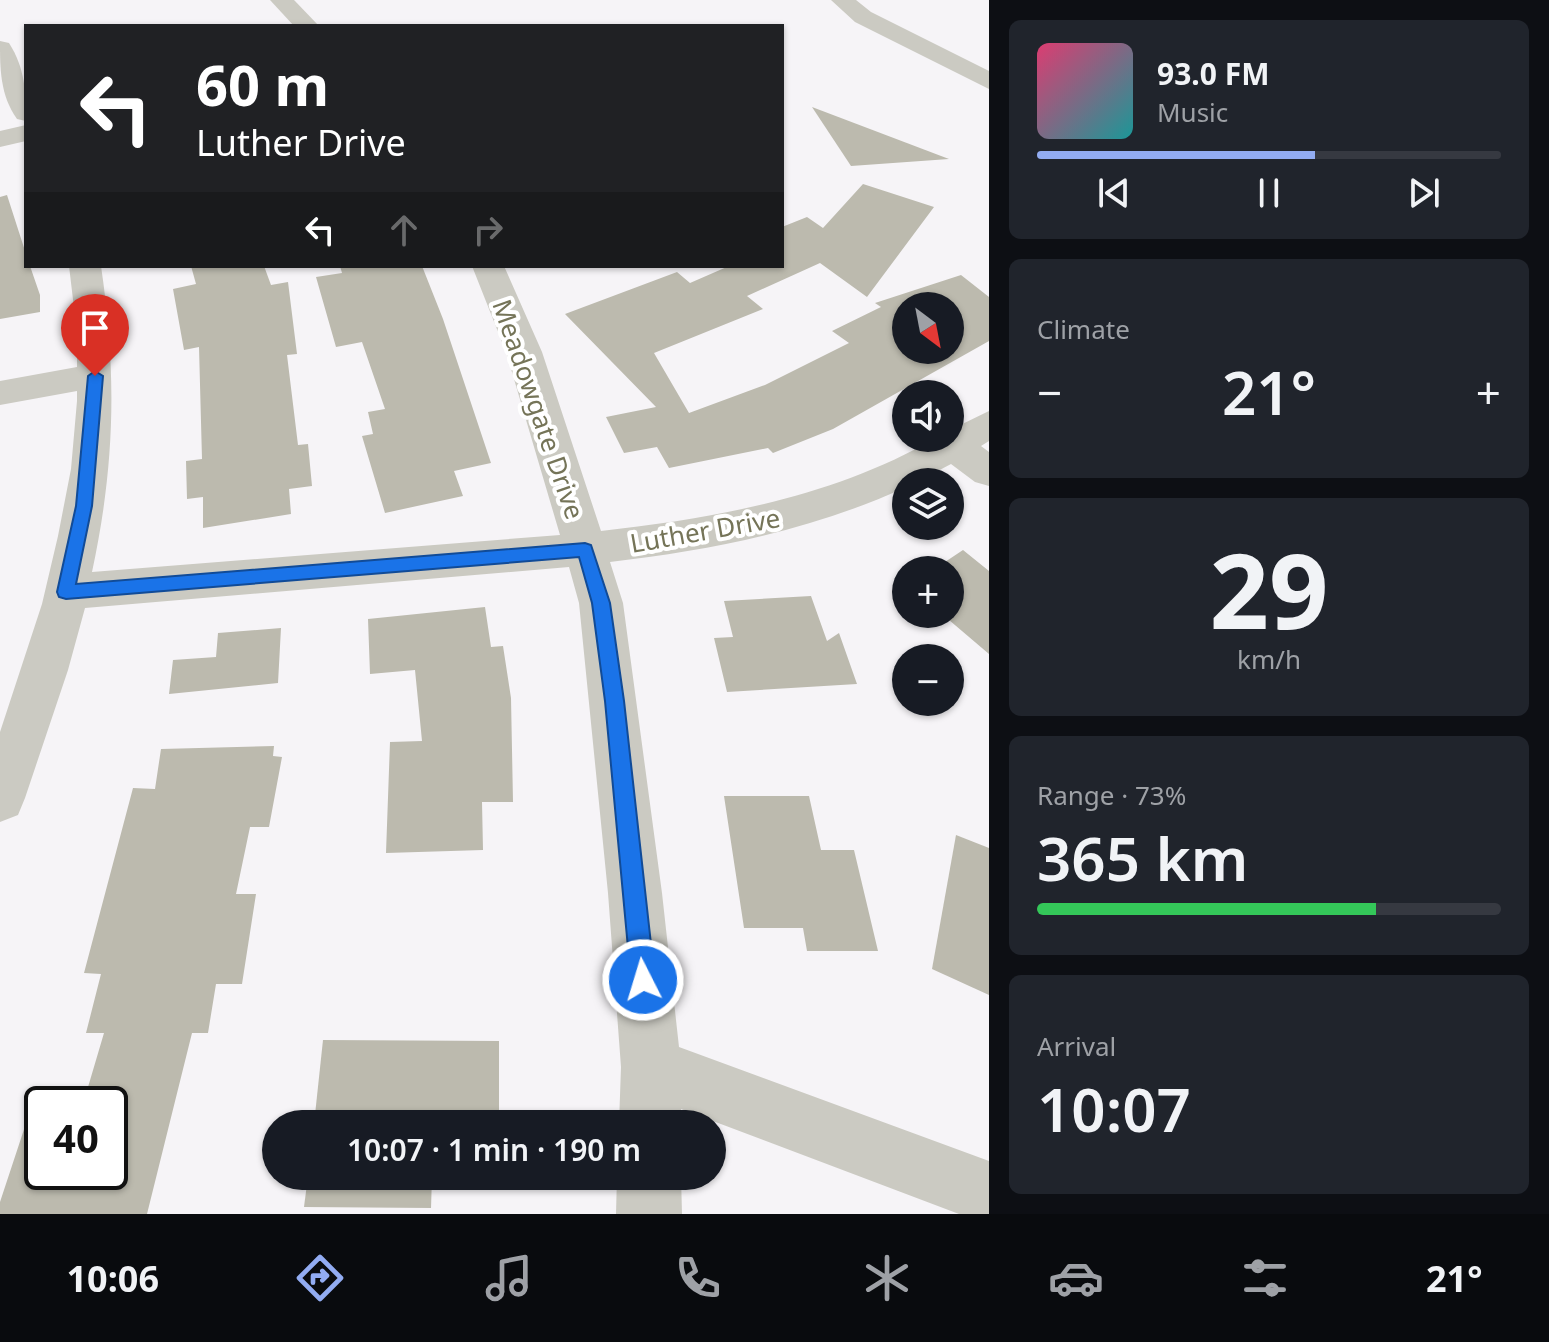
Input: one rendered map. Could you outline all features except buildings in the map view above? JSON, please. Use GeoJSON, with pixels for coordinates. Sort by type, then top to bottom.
{"type":"FeatureCollection","features":[{"type":"Feature","properties":{"kind":"street"},"geometry":{"type":"LineString","coordinates":[[281,0],[305,24]]}},
{"type":"Feature","properties":{"kind":"street"},"geometry":{"type":"LineString","coordinates":[[842,0],[863,17],[989,81]]}},
{"type":"Feature","properties":{"kind":"street"},"geometry":{"type":"LineString","coordinates":[[0,48],[24,108]]}},
{"type":"Feature","properties":{"kind":"street"},"geometry":{"type":"LineString","coordinates":[[0,139],[24,133]]}},
{"type":"Feature","properties":{"kind":"street"},"geometry":{"type":"LineString","coordinates":[[0,798],[23,737],[66,592],[84,506],[95,376],[91,297],[85,268]]}},
{"type":"Feature","properties":{"kind":"street","name":"Meadowgate Drive"},"geometry":{"type":"LineString","coordinates":[[502,269],[524,352],[601,603],[615,701],[650,1095]]}},
{"type":"Feature","properties":{"kind":"street"},"geometry":{"type":"LineString","coordinates":[[0,393],[95,376]]}},
{"type":"Feature","properties":{"kind":"street","name":"Luther Drive"},"geometry":{"type":"LineString","coordinates":[[964,441],[989,424]]}},
{"type":"Feature","properties":{"kind":"street","name":"Luther Drive"},"geometry":{"type":"LineString","coordinates":[[66,592],[585,549],[728,531],[819,507],[892,481],[946,452]]}},
{"type":"Feature","properties":{"kind":"street"},"geometry":{"type":"LineString","coordinates":[[962,452],[989,472]]}},
{"type":"Feature","properties":{"kind":"street"},"geometry":{"type":"LineString","coordinates":[[650,1095],[989,1193]]}},
{"type":"Feature","properties":{"kind":"street"},"geometry":{"type":"LineString","coordinates":[[649,1190],[649,1214]]}},
{"type":"Feature","properties":{"kind":"route"},"geometry":{"type":"LineString","coordinates":[[95,376],[94,419],[84,506],[66,592],[585,549],[601,603],[615,701],[643,980]]}}]}
